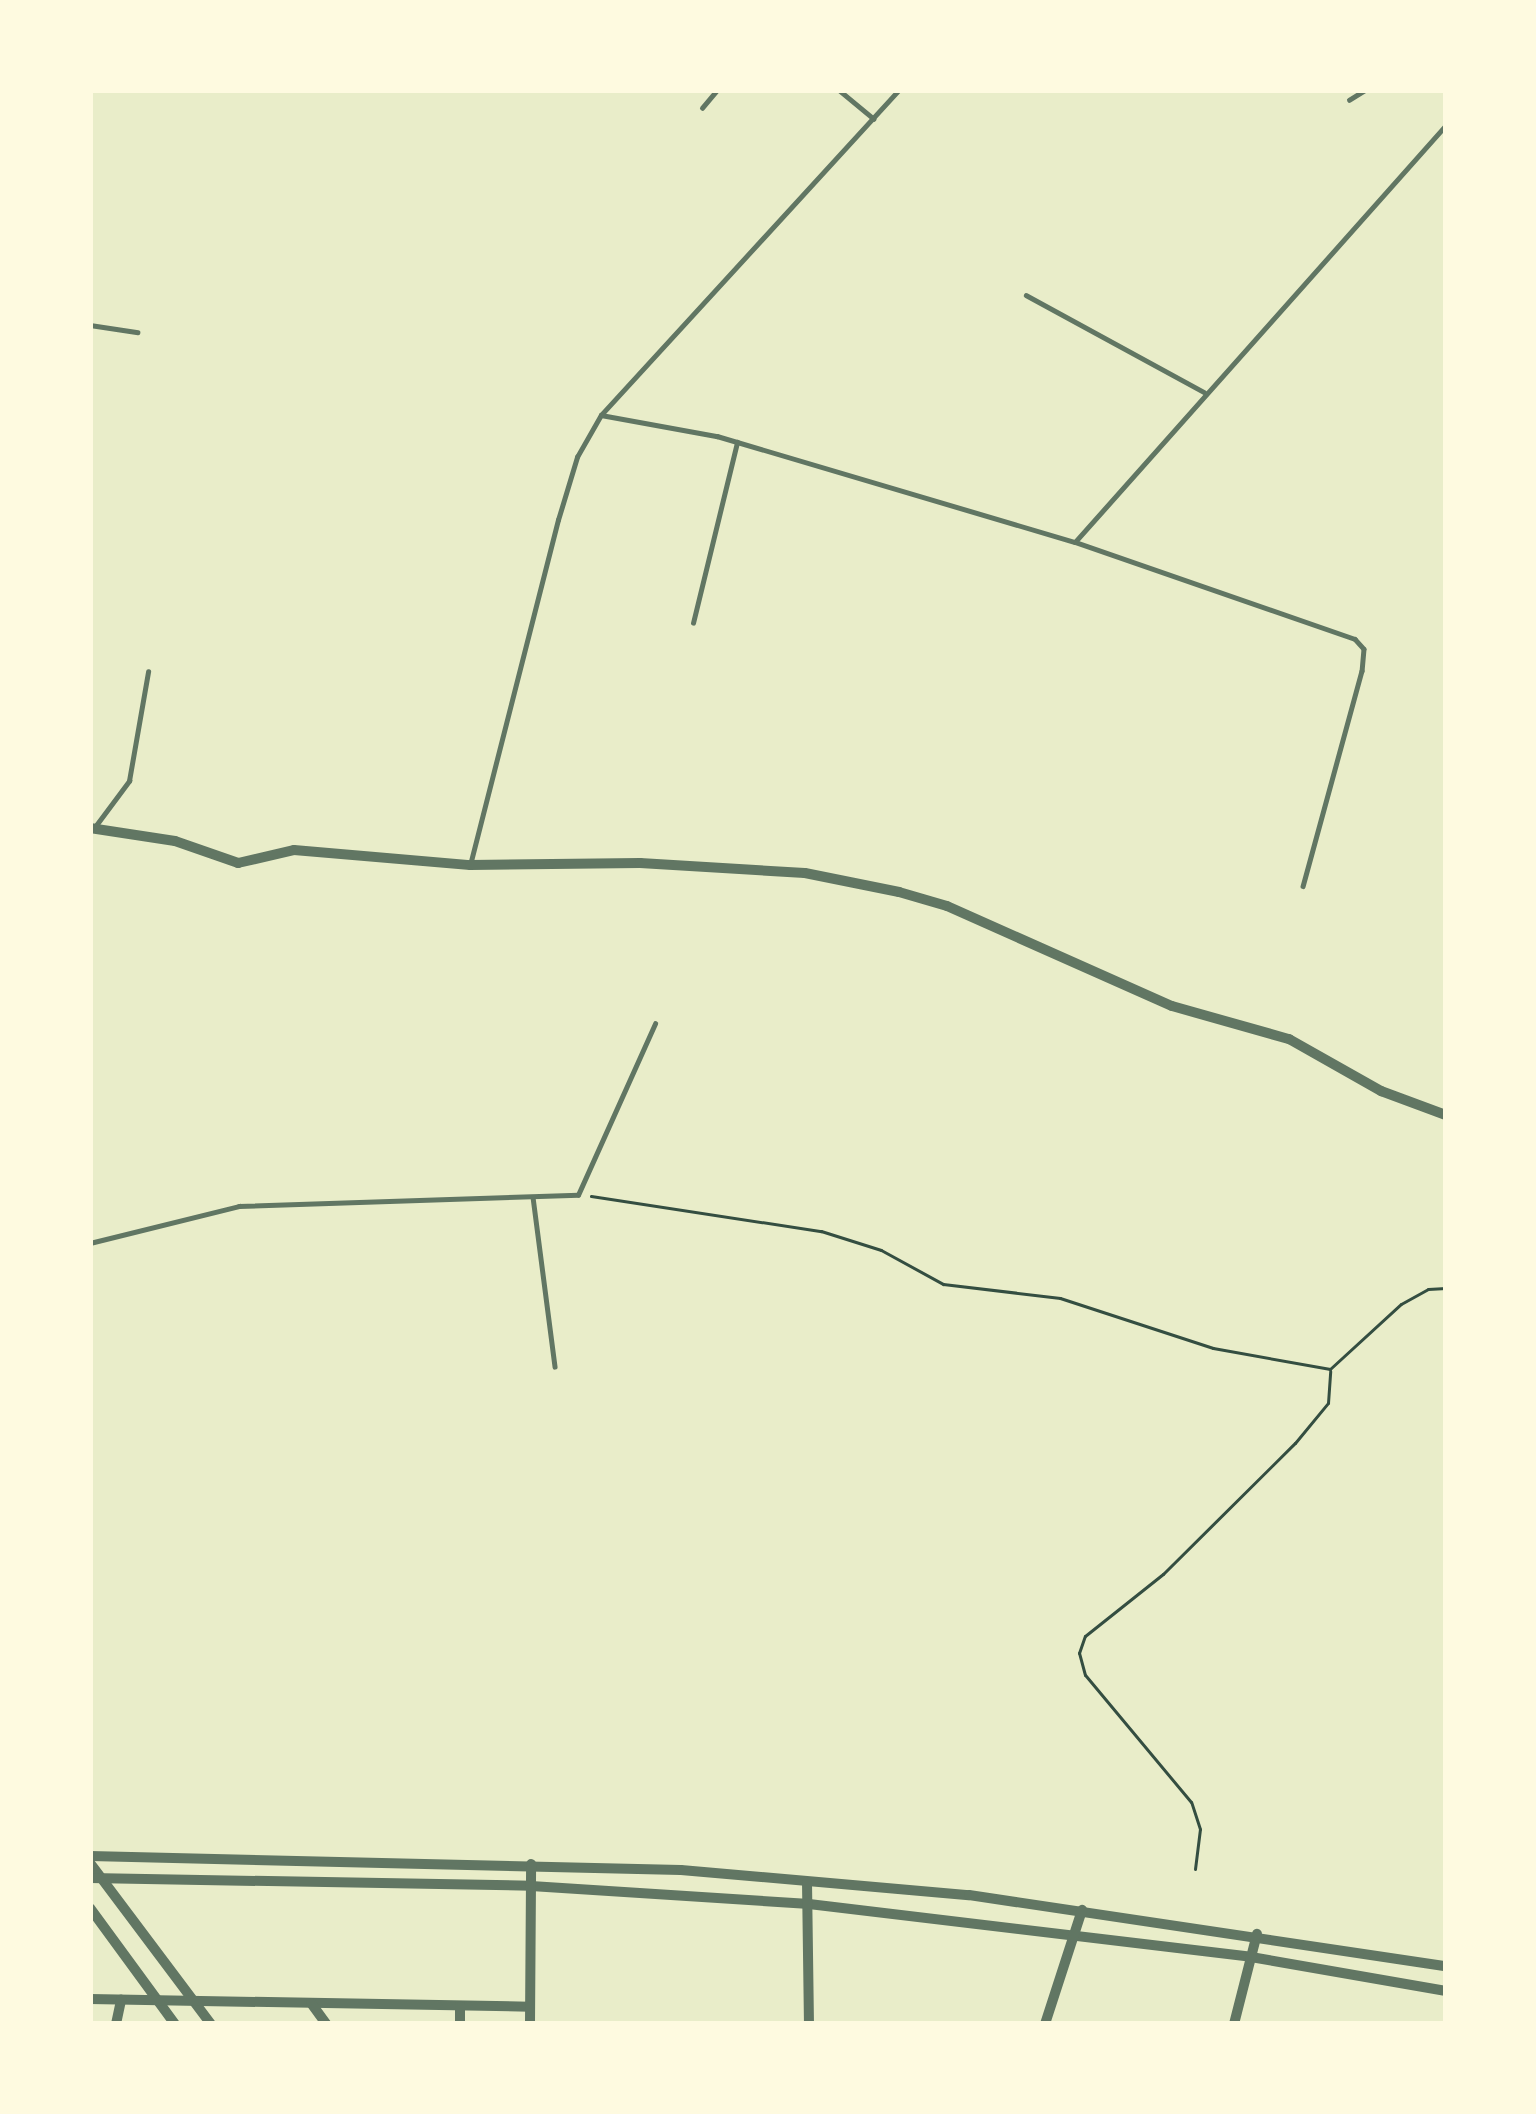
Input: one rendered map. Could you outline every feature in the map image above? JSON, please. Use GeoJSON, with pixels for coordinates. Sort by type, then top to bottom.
{"type":"FeatureCollection","features":[{"type":"Feature","properties":{"kind":"street"},"geometry":{"type":"LineString","coordinates":[[92,828],[175,842],[238,863],[294,850],[470,866],[640,863],[805,873],[899,892],[1003,929],[1172,1006],[1289,1039],[1381,1091],[1446,1115]]}},
{"type":"Feature","properties":{"kind":"street"},"geometry":{"type":"LineString","coordinates":[[211,2024],[96,1878],[90,1859],[531,1864],[807,1882],[1082,1910],[1446,1966]]}},
{"type":"Feature","properties":{"kind":"street"},"geometry":{"type":"LineString","coordinates":[[530,2024],[531,1864]]}},
{"type":"Feature","properties":{"kind":"street"},"geometry":{"type":"LineString","coordinates":[[96,1878],[531,1886],[809,1904],[1076,1933],[1446,1991]]}},
{"type":"Feature","properties":{"kind":"street"},"geometry":{"type":"LineString","coordinates":[[807,1882],[809,2024]]}},
{"type":"Feature","properties":{"kind":"street"},"geometry":{"type":"LineString","coordinates":[[90,1908],[175,2024]]}},
{"type":"Feature","properties":{"kind":"street"},"geometry":{"type":"LineString","coordinates":[[1045,2024],[1082,1910]]}},
{"type":"Feature","properties":{"kind":"street"},"geometry":{"type":"LineString","coordinates":[[1234,2024],[1256,1934]]}},
{"type":"Feature","properties":{"kind":"street"},"geometry":{"type":"LineString","coordinates":[[90,1999],[530,2007]]}},
{"type":"Feature","properties":{"kind":"street"},"geometry":{"type":"LineString","coordinates":[[116,2024],[121,2000]]}},
{"type":"Feature","properties":{"kind":"street"},"geometry":{"type":"LineString","coordinates":[[310,2003],[326,2024]]}},
{"type":"Feature","properties":{"kind":"street"},"geometry":{"type":"LineString","coordinates":[[460,2006],[460,2024]]}},
{"type":"Feature","properties":{"kind":"lane"},"geometry":{"type":"LineString","coordinates":[[702,108],[717,90]]}},
{"type":"Feature","properties":{"kind":"lane"},"geometry":{"type":"LineString","coordinates":[[839,90],[874,119]]}},
{"type":"Feature","properties":{"kind":"lane"},"geometry":{"type":"LineString","coordinates":[[470,866],[577,457],[601,416],[899,90]]}},
{"type":"Feature","properties":{"kind":"lane"},"geometry":{"type":"LineString","coordinates":[[1349,100],[1365,90]]}},
{"type":"Feature","properties":{"kind":"lane"},"geometry":{"type":"LineString","coordinates":[[1075,542],[1446,125]]}},
{"type":"Feature","properties":{"kind":"lane"},"geometry":{"type":"LineString","coordinates":[[1025,295],[1204,392]]}},
{"type":"Feature","properties":{"kind":"lane"},"geometry":{"type":"LineString","coordinates":[[90,325],[137,332]]}},
{"type":"Feature","properties":{"kind":"lane"},"geometry":{"type":"LineString","coordinates":[[601,416],[659,422],[737,442],[1075,542],[1354,639],[1364,649],[1303,886]]}},
{"type":"Feature","properties":{"kind":"lane"},"geometry":{"type":"LineString","coordinates":[[693,623],[737,442]]}},
{"type":"Feature","properties":{"kind":"lane"},"geometry":{"type":"LineString","coordinates":[[92,828],[129,781],[148,672]]}},
{"type":"Feature","properties":{"kind":"lane"},"geometry":{"type":"LineString","coordinates":[[90,1243],[158,1222],[239,1206],[578,1195],[655,1024]]}},
{"type":"Feature","properties":{"kind":"lane"},"geometry":{"type":"LineString","coordinates":[[533,1197],[555,1367]]}},
{"type":"Feature","properties":{"kind":"path"},"geometry":{"type":"LineString","coordinates":[[578,1195],[821,1231],[881,1250],[943,1284],[1060,1298],[1213,1348],[1330,1370]]}},
{"type":"Feature","properties":{"kind":"path"},"geometry":{"type":"LineString","coordinates":[[1195,1870],[1200,1829],[1191,1802],[1084,1675],[1079,1653],[1085,1636],[1162,1574],[1294,1443],[1328,1403],[1330,1370],[1401,1304],[1428,1289],[1446,1288]]}}]}
